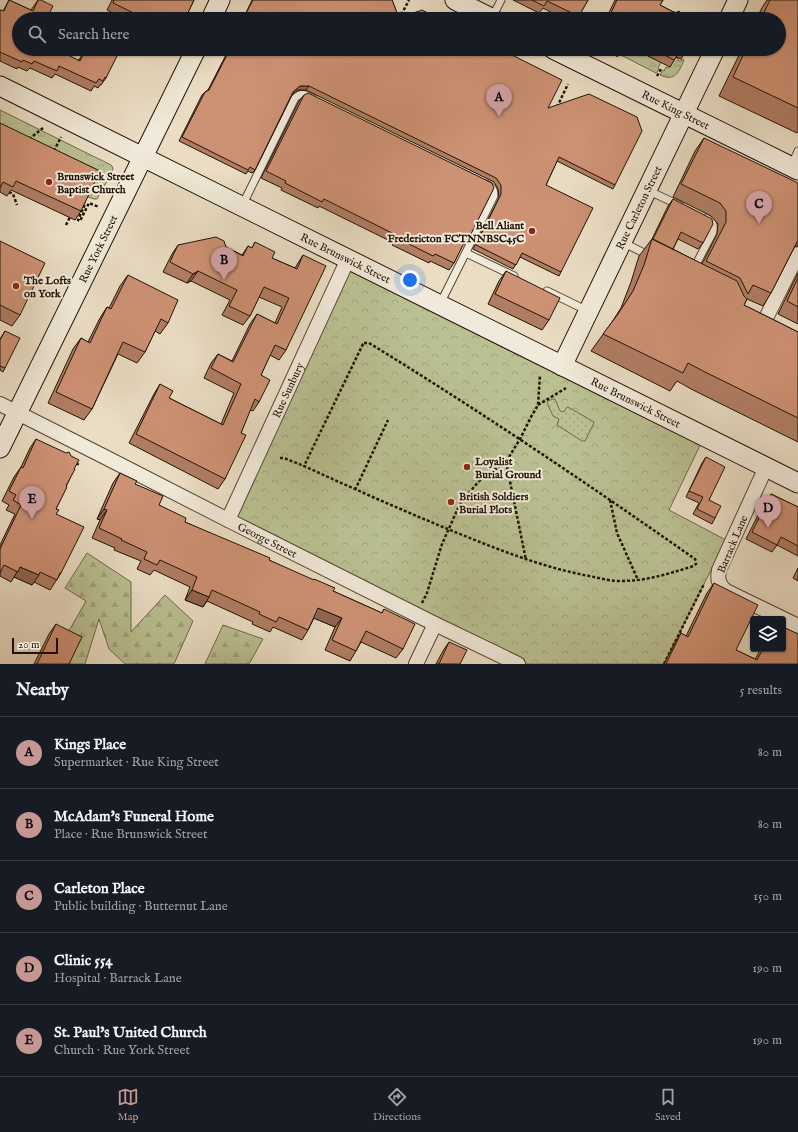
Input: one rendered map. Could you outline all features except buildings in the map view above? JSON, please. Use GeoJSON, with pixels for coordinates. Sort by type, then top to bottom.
{"type":"FeatureCollection","features":[{"type":"Feature","properties":{"kind":"main road"},"geometry":{"type":"LineString","coordinates":[[214,12],[220,0]]}},
{"type":"Feature","properties":{"kind":"main road"},"geometry":{"type":"LineString","coordinates":[[455,0],[478,12]]}},
{"type":"Feature","properties":{"kind":"main road"},"geometry":{"type":"LineString","coordinates":[[732,12],[738,0]]}},
{"type":"Feature","properties":{"kind":"main road","name":"Rue York Street"},"geometry":{"type":"LineString","coordinates":[[0,448],[193,56]]}},
{"type":"Feature","properties":{"kind":"main road","name":"Rue King Street"},"geometry":{"type":"LineString","coordinates":[[567,56],[684,113],[796,163]]}},
{"type":"Feature","properties":{"kind":"main road","name":"Rue Carleton Street"},"geometry":{"type":"LineString","coordinates":[[562,366],[712,56]]}},
{"type":"Feature","properties":{"kind":"main road","name":"Rue Brunswick Street"},"geometry":{"type":"LineString","coordinates":[[0,86],[798,483]]}},
{"type":"Feature","properties":{"kind":"street"},"geometry":{"type":"LineString","coordinates":[[764,324],[798,254]]}},
{"type":"Feature","properties":{"kind":"street","name":"Rue Sunbury"},"geometry":{"type":"LineString","coordinates":[[228,520],[348,260]]}},
{"type":"Feature","properties":{"kind":"street","name":"George Street"},"geometry":{"type":"LineString","coordinates":[[0,404],[435,624],[518,664]]}},
{"type":"Feature","properties":{"kind":"street","name":"Barrack Lane"},"geometry":{"type":"LineString","coordinates":[[766,468],[719,570],[718,582],[726,591],[798,626]]}},
{"type":"Feature","properties":{"kind":"street"},"geometry":{"type":"LineString","coordinates":[[416,664],[435,624]]}},
{"type":"Feature","properties":{"kind":"lane"},"geometry":{"type":"LineString","coordinates":[[495,12],[501,0]]}},
{"type":"Feature","properties":{"kind":"lane"},"geometry":{"type":"LineString","coordinates":[[242,206],[295,98],[304,94],[318,102]]}},
{"type":"Feature","properties":{"kind":"lane"},"geometry":{"type":"LineString","coordinates":[[439,305],[494,196],[494,191],[491,186],[478,180]]}},
{"type":"Feature","properties":{"kind":"lane"},"geometry":{"type":"LineString","coordinates":[[647,190],[683,207]]}},
{"type":"Feature","properties":{"kind":"lane"},"geometry":{"type":"LineString","coordinates":[[690,276],[713,232],[714,226],[709,220],[696,213]]}},
{"type":"Feature","properties":{"kind":"lane"},"geometry":{"type":"LineString","coordinates":[[622,242],[657,260]]}},
{"type":"Feature","properties":{"kind":"lane"},"geometry":{"type":"LineString","coordinates":[[466,252],[522,279]]}},
{"type":"Feature","properties":{"kind":"lane"},"geometry":{"type":"LineString","coordinates":[[542,289],[588,311]]}},
{"type":"Feature","properties":{"kind":"path"},"geometry":{"type":"LineString","coordinates":[[403,12],[409,0]]}},
{"type":"Feature","properties":{"kind":"path"},"geometry":{"type":"LineString","coordinates":[[657,76],[661,69]]}},
{"type":"Feature","properties":{"kind":"path"},"geometry":{"type":"LineString","coordinates":[[554,112],[568,84]]}},
{"type":"Feature","properties":{"kind":"path"},"geometry":{"type":"LineString","coordinates":[[28,140],[43,128]]}},
{"type":"Feature","properties":{"kind":"path"},"geometry":{"type":"LineString","coordinates":[[54,151],[61,137]]}},
{"type":"Feature","properties":{"kind":"path"},"geometry":{"type":"LineString","coordinates":[[9,192],[13,194],[17,205]]}},
{"type":"Feature","properties":{"kind":"path"},"geometry":{"type":"LineString","coordinates":[[15,199],[18,192]]}},
{"type":"Feature","properties":{"kind":"path"},"geometry":{"type":"LineString","coordinates":[[89,203],[80,221],[78,220],[85,204],[84,200],[99,207]]}},
{"type":"Feature","properties":{"kind":"path"},"geometry":{"type":"LineString","coordinates":[[66,225],[70,217]]}},
{"type":"Feature","properties":{"kind":"path"},"geometry":{"type":"LineString","coordinates":[[280,458],[284,458],[304,466],[355,490],[498,550],[564,571],[618,581],[638,580],[656,577],[696,564],[695,559],[520,439],[425,378],[366,343],[363,344],[304,466]]}},
{"type":"Feature","properties":{"kind":"path"},"geometry":{"type":"LineString","coordinates":[[418,615],[420,606],[427,593],[442,544],[459,506],[472,488],[482,478],[506,462],[538,405],[540,375]]}},
{"type":"Feature","properties":{"kind":"path"},"geometry":{"type":"LineString","coordinates":[[538,405],[566,388]]}},
{"type":"Feature","properties":{"kind":"path"},"geometry":{"type":"LineString","coordinates":[[355,490],[388,420]]}},
{"type":"Feature","properties":{"kind":"path"},"geometry":{"type":"LineString","coordinates":[[506,462],[526,560]]}},
{"type":"Feature","properties":{"kind":"path"},"geometry":{"type":"LineString","coordinates":[[70,463],[77,466],[78,463]]}},
{"type":"Feature","properties":{"kind":"path"},"geometry":{"type":"LineString","coordinates":[[610,500],[617,533],[638,580]]}},
{"type":"Feature","properties":{"kind":"green space"},"geometry":{"type":"Polygon","coordinates":[[[623,56],[649,56],[661,62],[656,73],[623,56]]]}},
{"type":"Feature","properties":{"kind":"green space"},"geometry":{"type":"Polygon","coordinates":[[[674,56],[678,58],[678,61],[681,61],[682,59],[684,60],[676,75],[665,77],[660,75],[666,67],[669,67],[674,56]]]}},
{"type":"Feature","properties":{"kind":"green space"},"geometry":{"type":"Polygon","coordinates":[[[0,110],[111,165],[113,168],[112,172],[97,199],[85,196],[0,141],[0,110]]]}},
{"type":"Feature","properties":{"kind":"green space"},"geometry":{"type":"Polygon","coordinates":[[[348,259],[704,437],[669,510],[726,540],[664,664],[518,664],[228,520],[348,259]]]}},
{"type":"Feature","properties":{"kind":"green space"},"geometry":{"type":"Polygon","coordinates":[[[555,399],[560,411],[564,412],[568,407],[594,422],[585,441],[582,441],[557,425],[559,419],[553,416],[547,403],[555,399]]]}},
{"type":"Feature","properties":{"kind":"green space"},"geometry":{"type":"Polygon","coordinates":[[[87,553],[131,582],[131,632],[165,595],[193,621],[174,664],[125,664],[109,649],[99,619],[85,664],[50,664],[86,601],[65,588],[87,553]]]}},
{"type":"Feature","properties":{"kind":"green space"},"geometry":{"type":"Polygon","coordinates":[[[223,625],[263,639],[249,664],[205,664],[223,625]]]}},
{"type":"Feature","properties":{"kind":"place","name":"Kings Place"},"geometry":{"type":"Point","coordinates":[499,117]}},
{"type":"Feature","properties":{"kind":"place","name":"Brunswick Street Baptist Church"},"geometry":{"type":"Point","coordinates":[49,182]}},
{"type":"Feature","properties":{"kind":"place","name":"Carleton Place"},"geometry":{"type":"Point","coordinates":[759,224]}},
{"type":"Feature","properties":{"kind":"place","name":"Bell Aliant Fredericton FCTNNBSC45C"},"geometry":{"type":"Point","coordinates":[532,231]}},
{"type":"Feature","properties":{"kind":"place","name":"McAdam's Funeral Home"},"geometry":{"type":"Point","coordinates":[224,280]}},
{"type":"Feature","properties":{"kind":"place","name":"The Lofts on York"},"geometry":{"type":"Point","coordinates":[16,286]}},
{"type":"Feature","properties":{"kind":"place","name":"Loyalist Burial Ground"},"geometry":{"type":"Point","coordinates":[467,467]}},
{"type":"Feature","properties":{"kind":"place","name":"British Soldiers Burial Plots"},"geometry":{"type":"Point","coordinates":[451,502]}},
{"type":"Feature","properties":{"kind":"place","name":"St. Paul's United Church"},"geometry":{"type":"Point","coordinates":[32,519]}},
{"type":"Feature","properties":{"kind":"place","name":"Clinic 554"},"geometry":{"type":"Point","coordinates":[768,528]}}]}
